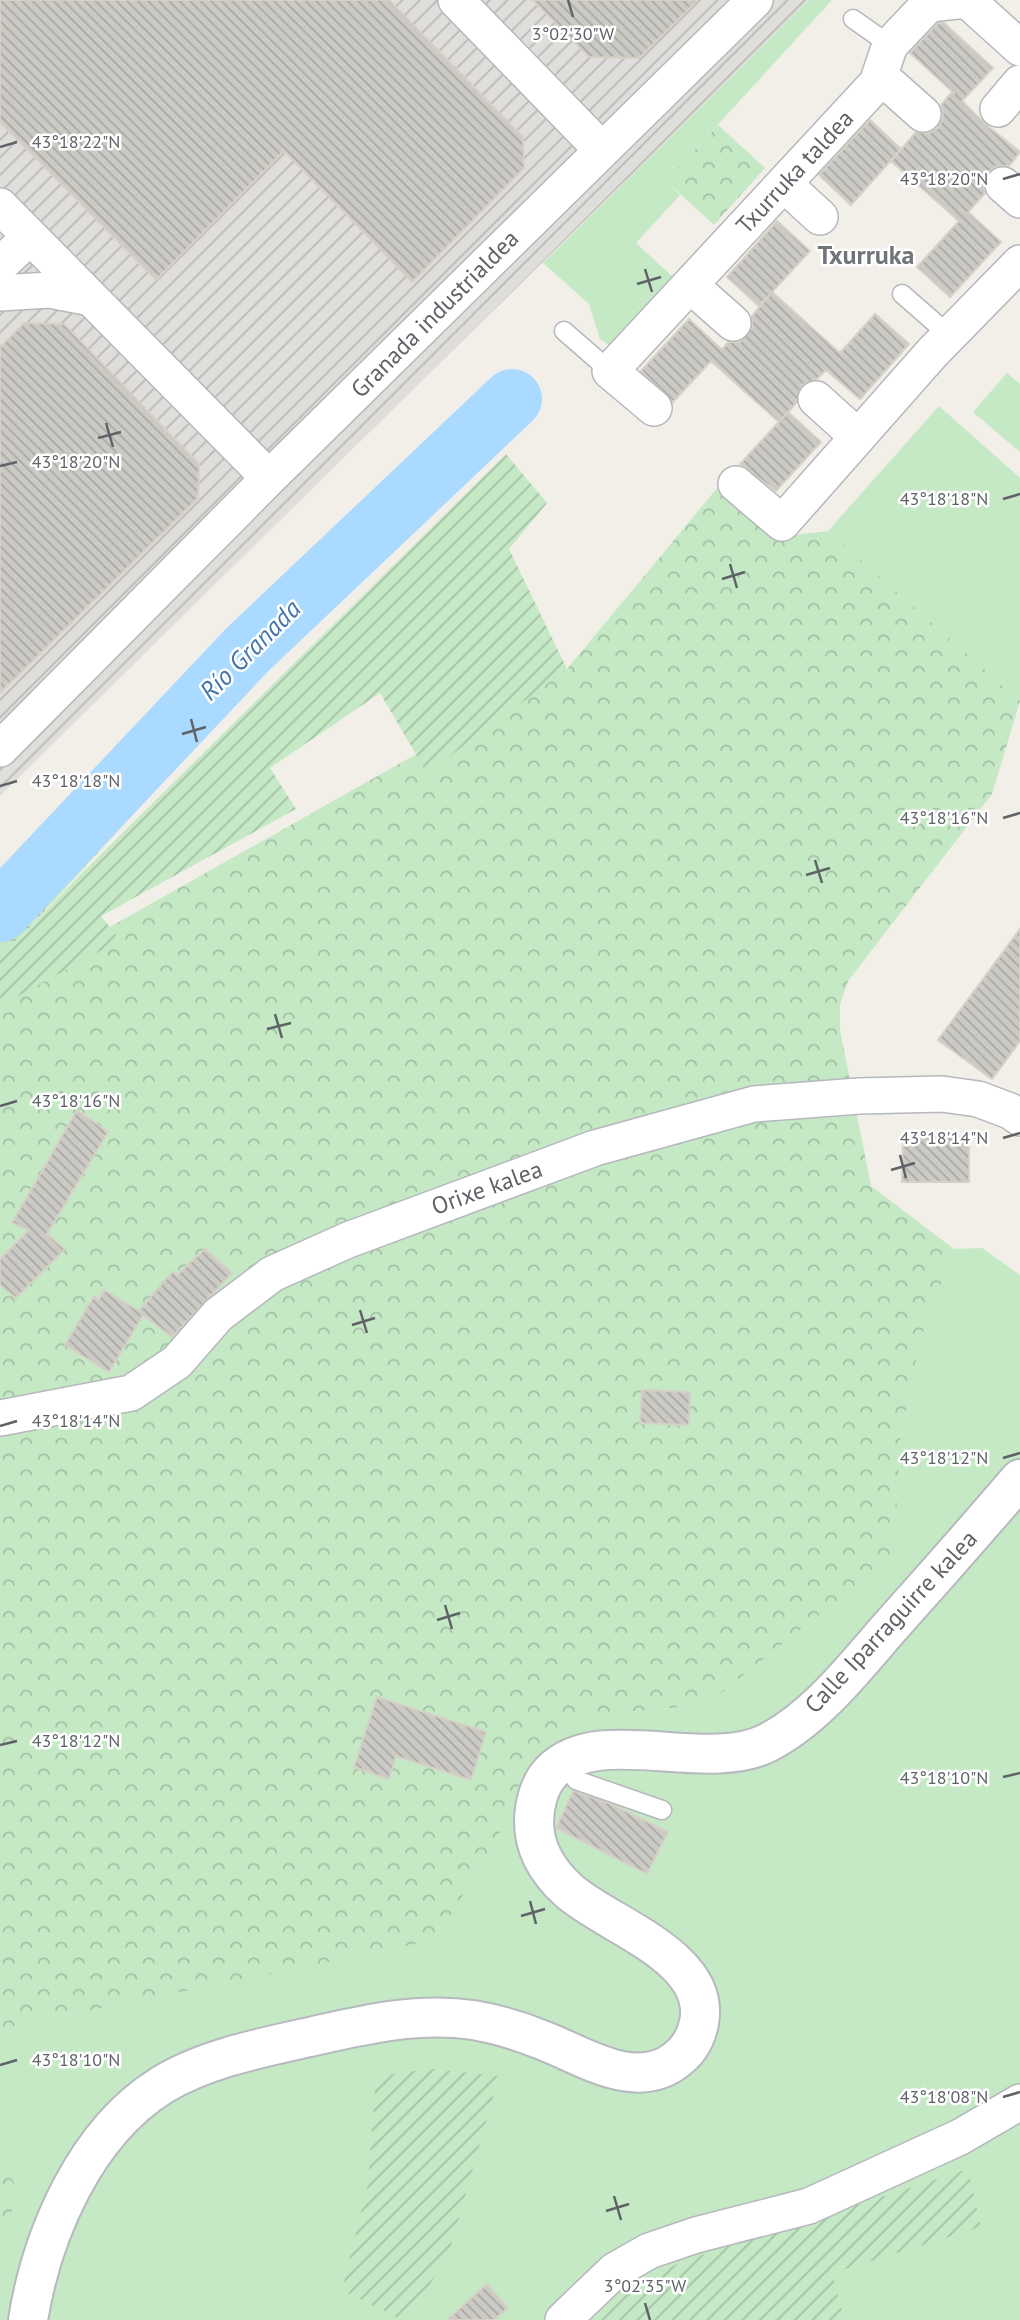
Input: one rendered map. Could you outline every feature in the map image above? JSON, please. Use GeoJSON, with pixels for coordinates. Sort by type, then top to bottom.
{"type":"FeatureCollection","features":[{"type":"Feature","properties":{"kind":"street"},"geometry":{"type":"LineString","coordinates":[[456,0],[602,150]]}},
{"type":"Feature","properties":{"kind":"street","name":"Granada industrialdea"},"geometry":{"type":"LineString","coordinates":[[0,749],[269,478],[755,0]]}},
{"type":"Feature","properties":{"kind":"street","name":"Txurruka taldea"},"geometry":{"type":"LineString","coordinates":[[610,371],[784,184],[929,4],[967,0],[1020,48]]}},
{"type":"Feature","properties":{"kind":"street"},"geometry":{"type":"LineString","coordinates":[[885,61],[923,114]]}},
{"type":"Feature","properties":{"kind":"street"},"geometry":{"type":"LineString","coordinates":[[784,184],[820,217]]}},
{"type":"Feature","properties":{"kind":"street"},"geometry":{"type":"LineString","coordinates":[[0,206],[269,478]]}},
{"type":"Feature","properties":{"kind":"street"},"geometry":{"type":"LineString","coordinates":[[0,265],[30,237]]}},
{"type":"Feature","properties":{"kind":"street"},"geometry":{"type":"LineString","coordinates":[[736,484],[782,523],[949,335],[1020,263]]}},
{"type":"Feature","properties":{"kind":"street"},"geometry":{"type":"LineString","coordinates":[[690,285],[733,323]]}},
{"type":"Feature","properties":{"kind":"street"},"geometry":{"type":"LineString","coordinates":[[0,293],[50,290],[91,299]]}},
{"type":"Feature","properties":{"kind":"street"},"geometry":{"type":"LineString","coordinates":[[610,371],[654,408]]}},
{"type":"Feature","properties":{"kind":"street"},"geometry":{"type":"LineString","coordinates":[[816,399],[858,437]]}},
{"type":"Feature","properties":{"kind":"street","name":"Orixe kalea"},"geometry":{"type":"LineString","coordinates":[[0,1418],[131,1393],[177,1362],[218,1315],[272,1274],[348,1240],[595,1148],[754,1104],[859,1096],[942,1094],[978,1099],[1010,1111],[1020,1118]]}},
{"type":"Feature","properties":{"kind":"street","name":"Calle Iparraguirre kalea"},"geometry":{"type":"LineString","coordinates":[[567,1761],[609,1750],[706,1756],[734,1754],[773,1740],[825,1698],[1020,1479]]}},
{"type":"Feature","properties":{"kind":"street"},"geometry":{"type":"LineString","coordinates":[[28,2320],[50,2236],[65,2201],[93,2153],[137,2105],[161,2085],[197,2068],[292,2040],[373,2022],[433,2017],[476,2021],[508,2028],[593,2062],[632,2073],[667,2067],[681,2057],[692,2043],[699,2026],[700,2009],[690,1978],[661,1950],[567,1889],[539,1853],[534,1810],[540,1790],[550,1773],[567,1761]]}},
{"type":"Feature","properties":{"kind":"street"},"geometry":{"type":"LineString","coordinates":[[563,2320],[614,2271],[649,2251],[696,2235],[768,2220],[809,2206],[960,2137],[1020,2102]]}},
{"type":"Feature","properties":{"kind":"lane"},"geometry":{"type":"LineString","coordinates":[[853,19],[885,61]]}},
{"type":"Feature","properties":{"kind":"lane"},"geometry":{"type":"LineString","coordinates":[[902,294],[949,335]]}},
{"type":"Feature","properties":{"kind":"lane"},"geometry":{"type":"LineString","coordinates":[[564,331],[610,371]]}},
{"type":"Feature","properties":{"kind":"lane"},"geometry":{"type":"LineString","coordinates":[[567,1761],[576,1780],[662,1810]]}},
{"type":"Feature","properties":{"kind":"shaded area"},"geometry":{"type":"Polygon","coordinates":[[[0,0],[809,0],[0,796],[0,0]]]}},
{"type":"Feature","properties":{"kind":"green space"},"geometry":{"type":"Polygon","coordinates":[[[809,0],[832,0],[666,181],[680,195],[636,243],[686,289],[624,356],[600,339],[589,304],[543,263],[809,0]]]}},
{"type":"Feature","properties":{"kind":"green space"},"geometry":{"type":"Polygon","coordinates":[[[718,125],[765,168],[714,225],[666,181],[718,125]]]}},
{"type":"Feature","properties":{"kind":"green space"},"geometry":{"type":"Polygon","coordinates":[[[1007,373],[1020,384],[1020,452],[973,412],[1007,373]]]}},
{"type":"Feature","properties":{"kind":"green space"},"geometry":{"type":"Polygon","coordinates":[[[512,399],[0,960],[0,882],[45,834],[512,399]]]}},
{"type":"Feature","properties":{"kind":"green space"},"geometry":{"type":"Polygon","coordinates":[[[939,406],[1020,478],[1020,701],[828,531],[939,406]]]}},
{"type":"Feature","properties":{"kind":"green space"},"geometry":{"type":"Polygon","coordinates":[[[506,454],[547,503],[509,549],[567,669],[427,773],[380,693],[270,768],[296,809],[101,916],[120,940],[0,1006],[0,960],[77,878],[506,454]]]}},
{"type":"Feature","properties":{"kind":"green space"},"geometry":{"type":"Polygon","coordinates":[[[718,487],[776,537],[828,531],[1020,701],[992,794],[848,981],[840,1005],[840,1030],[871,1186],[954,1249],[920,1340],[900,1441],[894,1555],[706,1705],[568,1717],[436,1940],[0,2029],[0,989],[567,669],[718,487]]]}},
{"type":"Feature","properties":{"kind":"green space"},"geometry":{"type":"Polygon","coordinates":[[[982,1248],[1020,1275],[1020,2320],[0,2320],[0,2237],[19,2196],[0,2147],[0,2029],[435,1940],[568,1717],[706,1705],[891,1543],[900,1441],[920,1340],[954,1249],[982,1248]]]}},
{"type":"Feature","properties":{"kind":"green space"},"geometry":{"type":"Polygon","coordinates":[[[431,2069],[499,2076],[448,2256],[407,2320],[402,2320],[342,2290],[368,2184],[376,2076],[431,2069]]]}},
{"type":"Feature","properties":{"kind":"green space"},"geometry":{"type":"Polygon","coordinates":[[[0,2147],[19,2196],[0,2237],[0,2147]]]}},
{"type":"Feature","properties":{"kind":"green space"},"geometry":{"type":"Polygon","coordinates":[[[968,2169],[981,2227],[832,2273],[844,2320],[588,2320],[602,2303],[683,2261],[968,2169]]]}},
{"type":"Feature","properties":{"kind":"building"},"geometry":{"type":"Polygon","coordinates":[[[0,0],[389,0],[523,137],[524,168],[412,282],[284,151],[156,280],[0,122],[0,0]]]}},
{"type":"Feature","properties":{"kind":"building"},"geometry":{"type":"Polygon","coordinates":[[[533,0],[698,0],[639,58],[589,57],[533,0]]]}},
{"type":"Feature","properties":{"kind":"building"},"geometry":{"type":"Polygon","coordinates":[[[938,23],[944,23],[993,68],[962,101],[1020,152],[1009,166],[997,166],[988,172],[983,182],[985,193],[968,212],[1001,242],[950,297],[917,267],[959,221],[891,161],[916,132],[929,133],[938,128],[943,117],[941,105],[952,92],[955,94],[910,53],[938,23]]]}},
{"type":"Feature","properties":{"kind":"building"},"geometry":{"type":"Polygon","coordinates":[[[870,120],[901,149],[851,205],[819,175],[870,120]]]}},
{"type":"Feature","properties":{"kind":"building"},"geometry":{"type":"Polygon","coordinates":[[[777,221],[810,251],[759,306],[727,277],[777,221]]]}},
{"type":"Feature","properties":{"kind":"building"},"geometry":{"type":"Polygon","coordinates":[[[772,292],[840,353],[875,314],[909,344],[860,399],[826,370],[817,379],[802,385],[797,402],[779,422],[711,361],[673,402],[641,371],[689,319],[722,350],[728,342],[740,342],[752,328],[752,316],[772,292]]]}},
{"type":"Feature","properties":{"kind":"building"},"geometry":{"type":"Polygon","coordinates":[[[24,323],[64,324],[199,464],[198,498],[0,693],[0,347],[24,323]]]}},
{"type":"Feature","properties":{"kind":"building"},"geometry":{"type":"Polygon","coordinates":[[[788,412],[821,442],[776,491],[740,464],[788,412]]]}},
{"type":"Feature","properties":{"kind":"building"},"geometry":{"type":"Polygon","coordinates":[[[1020,929],[1020,1041],[992,1079],[938,1040],[1020,929]]]}},
{"type":"Feature","properties":{"kind":"building"},"geometry":{"type":"Polygon","coordinates":[[[77,1110],[108,1132],[47,1234],[65,1249],[16,1298],[0,1285],[0,1259],[29,1230],[12,1223],[77,1110]]]}},
{"type":"Feature","properties":{"kind":"building"},"geometry":{"type":"Polygon","coordinates":[[[903,1136],[969,1137],[969,1182],[902,1182],[903,1136]]]}},
{"type":"Feature","properties":{"kind":"building"},"geometry":{"type":"Polygon","coordinates":[[[205,1249],[232,1273],[172,1337],[143,1315],[109,1372],[65,1345],[94,1296],[99,1299],[104,1290],[139,1311],[173,1271],[177,1275],[205,1249]]]}},
{"type":"Feature","properties":{"kind":"building"},"geometry":{"type":"Polygon","coordinates":[[[642,1390],[690,1392],[689,1425],[640,1423],[642,1390]]]}},
{"type":"Feature","properties":{"kind":"building"},"geometry":{"type":"Polygon","coordinates":[[[377,1697],[486,1732],[471,1780],[396,1756],[389,1779],[354,1767],[377,1697]]]}},
{"type":"Feature","properties":{"kind":"building"},"geometry":{"type":"Polygon","coordinates":[[[573,1791],[611,1804],[668,1832],[647,1874],[556,1828],[573,1791]]]}},
{"type":"Feature","properties":{"kind":"building"},"geometry":{"type":"Polygon","coordinates":[[[487,2284],[508,2308],[494,2320],[447,2320],[487,2284]]]}},
{"type":"Feature","properties":{"kind":"waterway","name":"Río Granada"},"geometry":{"type":"LineString","coordinates":[[0,912],[247,650],[512,399]]}},
{"type":"Feature","properties":{"kind":"district","name":"Txurruka"},"geometry":{"type":"Point","coordinates":[866,255]}}]}
